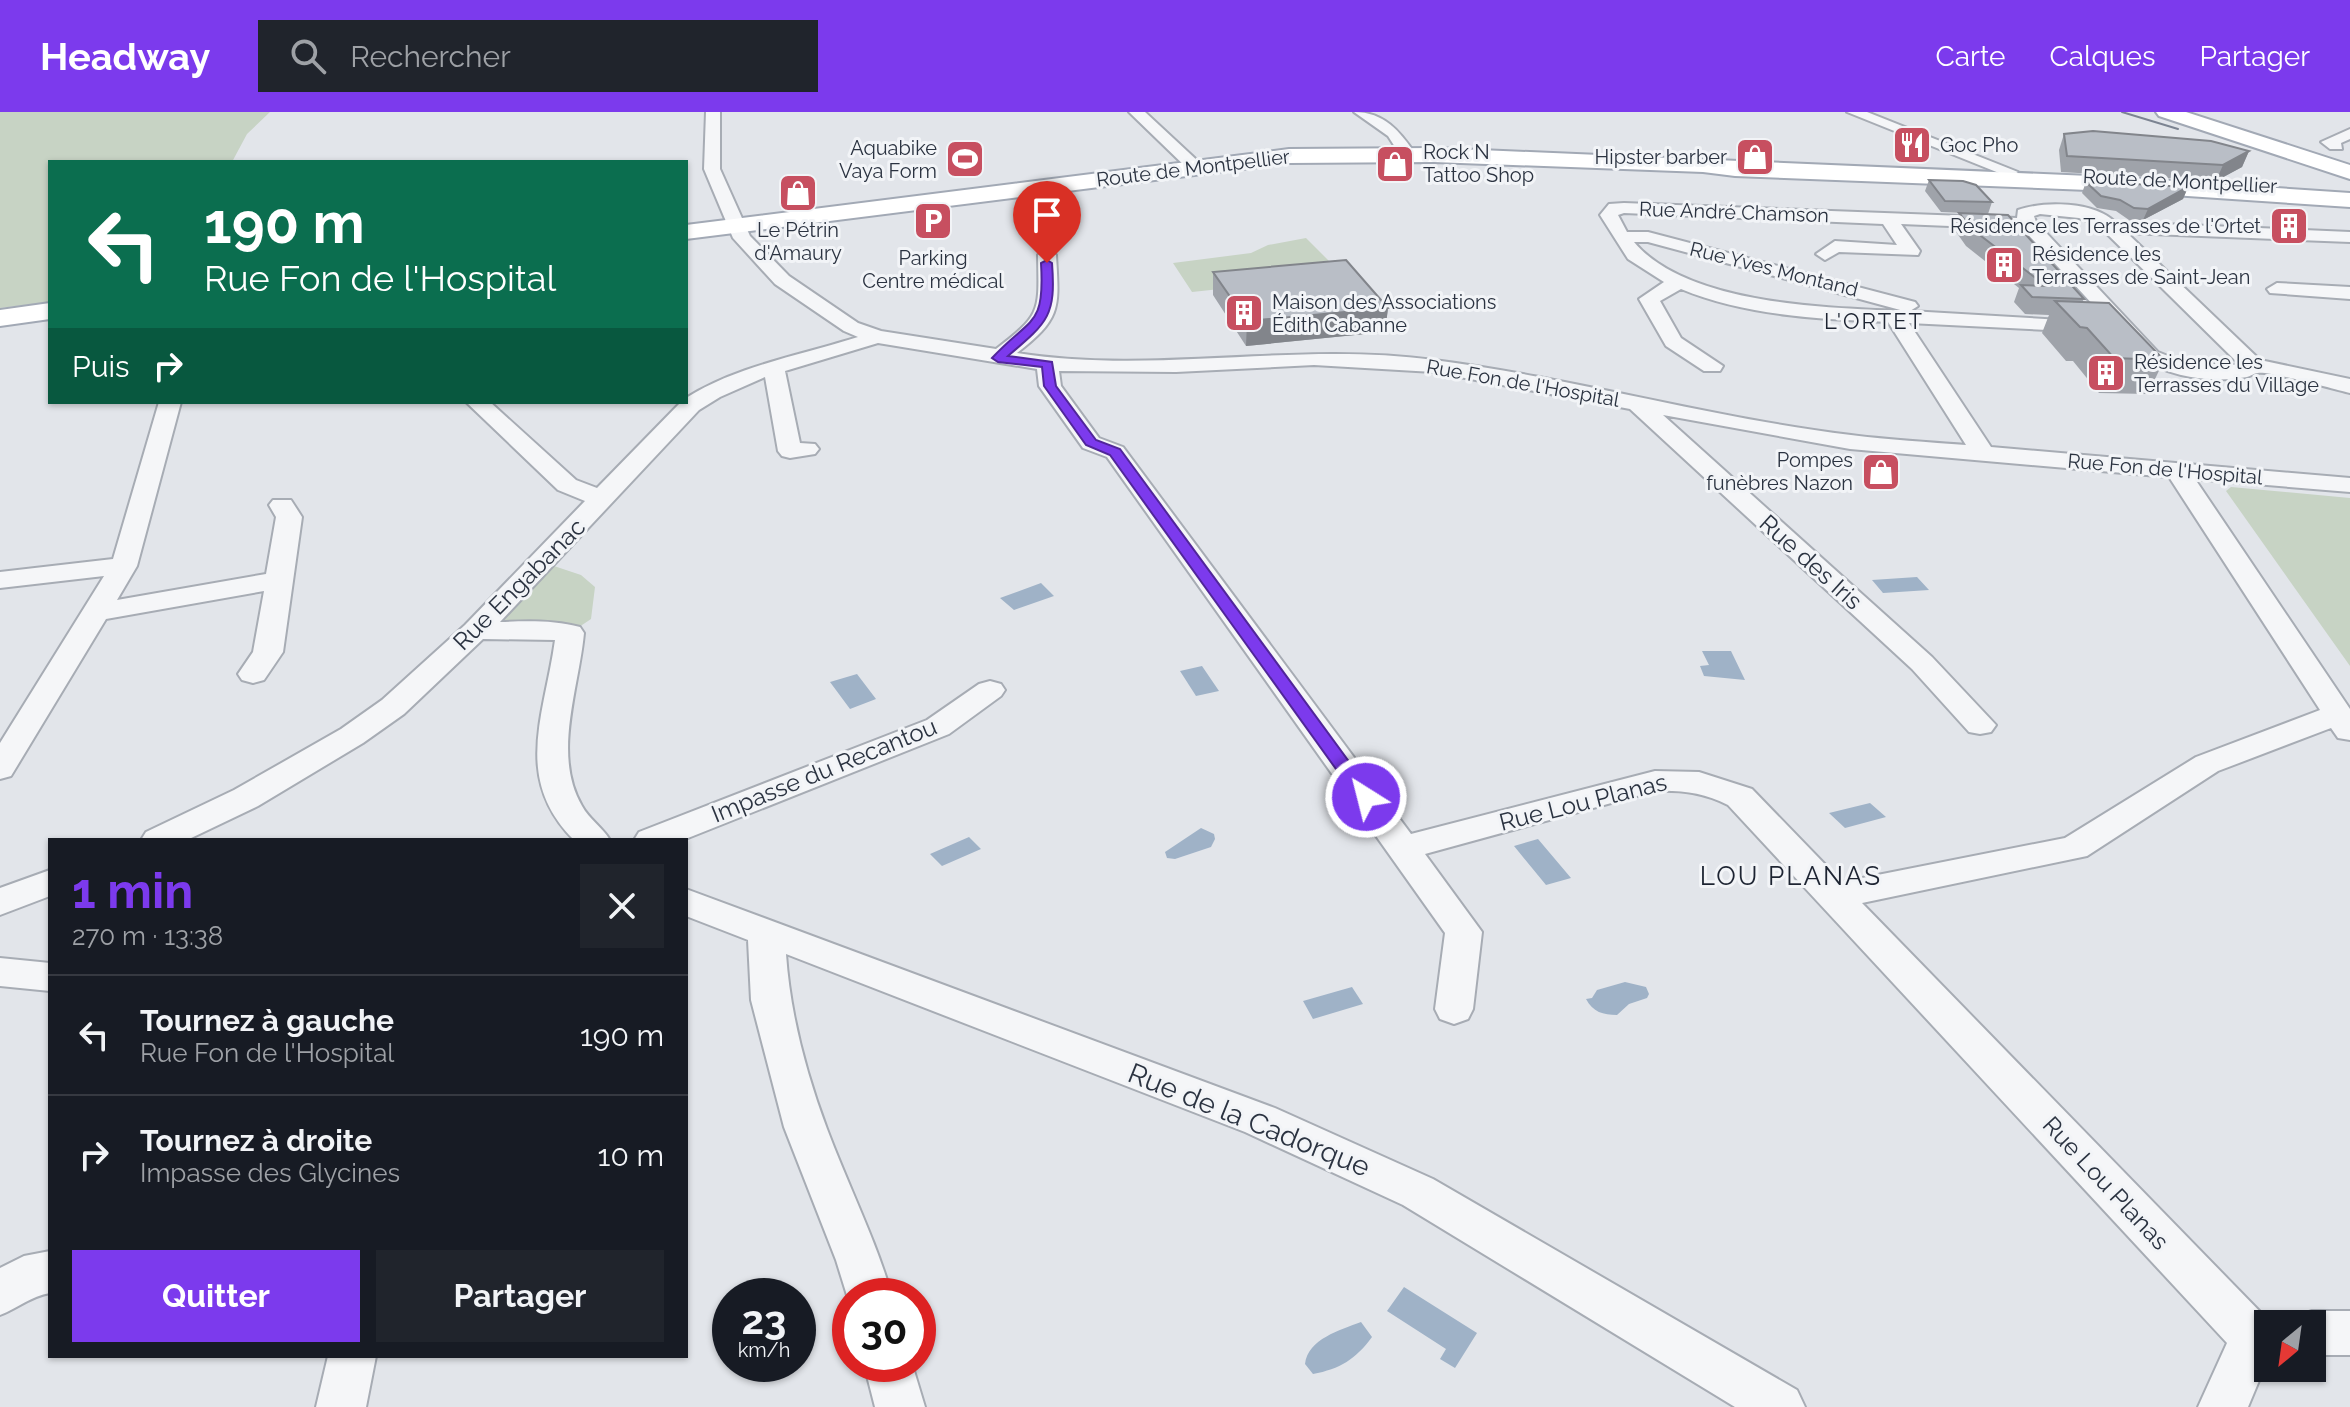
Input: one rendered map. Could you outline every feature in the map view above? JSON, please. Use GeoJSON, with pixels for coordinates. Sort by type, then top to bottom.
{"type":"FeatureCollection","features":[{"type":"Feature","properties":{"kind":"main road"},"geometry":{"type":"LineString","coordinates":[[2166,112],[2350,172]]}},
{"type":"Feature","properties":{"kind":"main road"},"geometry":{"type":"LineString","coordinates":[[2192,112],[2345,143]]}},
{"type":"Feature","properties":{"kind":"main road","name":"Route de Montpellier"},"geometry":{"type":"LineString","coordinates":[[688,232],[1289,156],[1408,155],[2350,191]]}},
{"type":"Feature","properties":{"kind":"main road","name":"Route de Montpellier"},"geometry":{"type":"LineString","coordinates":[[2015,176],[2350,200]]}},
{"type":"Feature","properties":{"kind":"main road"},"geometry":{"type":"LineString","coordinates":[[0,318],[48,311]]}},
{"type":"Feature","properties":{"kind":"street","name":"Rue Fon de l'Hospital"},"geometry":{"type":"LineString","coordinates":[[713,112],[712,169],[742,238],[782,280],[851,327],[877,337],[1047,364],[1107,367],[1314,359],[1433,366],[1850,442],[2350,485]]}},
{"type":"Feature","properties":{"kind":"street"},"geometry":{"type":"LineString","coordinates":[[1136,112],[1195,167]]}},
{"type":"Feature","properties":{"kind":"street"},"geometry":{"type":"LineString","coordinates":[[1361,112],[1394,133],[1408,155]]}},
{"type":"Feature","properties":{"kind":"street"},"geometry":{"type":"LineString","coordinates":[[1854,112],[2041,187],[2064,210],[2095,217],[2112,227],[2253,365]]}},
{"type":"Feature","properties":{"kind":"street"},"geometry":{"type":"LineString","coordinates":[[2015,176],[2014,186],[2033,217],[2124,328],[2151,356],[2170,366],[2240,371],[2249,370],[2253,365]]}},
{"type":"Feature","properties":{"kind":"street","name":"Rue André Chamson"},"geometry":{"type":"LineString","coordinates":[[2064,210],[2033,217],[1888,218],[1615,208],[1609,215],[1621,237],[1643,262],[1680,281],[1779,307],[1895,317],[2124,328]]}},
{"type":"Feature","properties":{"kind":"street"},"geometry":{"type":"LineString","coordinates":[[1825,254],[1835,246],[1911,251],[1888,218]]}},
{"type":"Feature","properties":{"kind":"street"},"geometry":{"type":"LineString","coordinates":[[2112,227],[2350,237]]}},
{"type":"Feature","properties":{"kind":"street","name":"Rue Yves Montand"},"geometry":{"type":"LineString","coordinates":[[1621,237],[1648,237],[1743,261],[1755,268],[1906,303],[1919,318]]}},
{"type":"Feature","properties":{"kind":"street"},"geometry":{"type":"LineString","coordinates":[[998,358],[1027,334],[1046,309],[1049,298],[1047,255]]}},
{"type":"Feature","properties":{"kind":"street"},"geometry":{"type":"LineString","coordinates":[[1680,281],[1649,299],[1673,342],[1712,366]]}},
{"type":"Feature","properties":{"kind":"street"},"geometry":{"type":"LineString","coordinates":[[2277,289],[2350,293]]}},
{"type":"Feature","properties":{"kind":"street"},"geometry":{"type":"LineString","coordinates":[[1895,317],[1983,453]]}},
{"type":"Feature","properties":{"kind":"street","name":"Rue Engabanac"},"geometry":{"type":"LineString","coordinates":[[162,838],[246,798],[352,736],[393,707],[475,631],[691,405],[708,393],[737,380],[877,337]]}},
{"type":"Feature","properties":{"kind":"street"},"geometry":{"type":"LineString","coordinates":[[1047,364],[1050,386],[1091,443],[1115,452],[1464,932],[1454,1009]]}},
{"type":"Feature","properties":{"kind":"street"},"geometry":{"type":"LineString","coordinates":[[2253,365],[2350,386]]}},
{"type":"Feature","properties":{"kind":"street"},"geometry":{"type":"LineString","coordinates":[[774,369],[790,451],[807,449]]}},
{"type":"Feature","properties":{"kind":"street"},"geometry":{"type":"LineString","coordinates":[[0,769],[124,566],[169,404]]}},
{"type":"Feature","properties":{"kind":"street"},"geometry":{"type":"LineString","coordinates":[[479,404],[567,485],[602,499]]}},
{"type":"Feature","properties":{"kind":"street","name":"Rue des Iris"},"geometry":{"type":"LineString","coordinates":[[1638,404],[1922,663],[1980,725]]}},
{"type":"Feature","properties":{"kind":"street"},"geometry":{"type":"LineString","coordinates":[[1834,896],[2075,848],[2207,764],[2343,724],[2177,470]]}},
{"type":"Feature","properties":{"kind":"street"},"geometry":{"type":"LineString","coordinates":[[253,674],[268,652],[289,517],[282,505]]}},
{"type":"Feature","properties":{"kind":"street"},"geometry":{"type":"LineString","coordinates":[[0,580],[124,566]]}},
{"type":"Feature","properties":{"kind":"street"},"geometry":{"type":"LineString","coordinates":[[97,612],[279,580]]}},
{"type":"Feature","properties":{"kind":"street"},"geometry":{"type":"LineString","coordinates":[[475,631],[532,629],[570,633],[569,661],[552,729],[551,770],[569,813],[591,838]]}},
{"type":"Feature","properties":{"kind":"street","name":"Impasse du Recantou"},"geometry":{"type":"LineString","coordinates":[[656,838],[938,727],[990,690]]}},
{"type":"Feature","properties":{"kind":"street","name":"Rue Lou Planas"},"geometry":{"type":"LineString","coordinates":[[1403,848],[1655,781],[1683,779],[1716,784],[1740,797],[2254,1331]]}},
{"type":"Feature","properties":{"kind":"street"},"geometry":{"type":"LineString","coordinates":[[0,902],[48,883]]}},
{"type":"Feature","properties":{"kind":"street","name":"Rue de la Cadorque"},"geometry":{"type":"LineString","coordinates":[[688,903],[1260,1120],[1418,1192],[1780,1407]]}},
{"type":"Feature","properties":{"kind":"street"},"geometry":{"type":"LineString","coordinates":[[766,933],[770,1000],[805,1127],[864,1278]]}},
{"type":"Feature","properties":{"kind":"street"},"geometry":{"type":"LineString","coordinates":[[0,972],[48,977]]}},
{"type":"Feature","properties":{"kind":"street"},"geometry":{"type":"LineString","coordinates":[[0,1294],[24,1277],[48,1272]]}},
{"type":"Feature","properties":{"kind":"street"},"geometry":{"type":"LineString","coordinates":[[2326,1333],[2350,1333]]}},
{"type":"Feature","properties":{"kind":"street","name":"Rue Lou Planas"},"geometry":{"type":"LineString","coordinates":[[2223,1407],[2254,1351]]}},
{"type":"Feature","properties":{"kind":"street"},"geometry":{"type":"LineString","coordinates":[[341,1407],[352,1358]]}},
{"type":"Feature","properties":{"kind":"street"},"geometry":{"type":"LineString","coordinates":[[893,1382],[900,1407]]}},
{"type":"Feature","properties":{"kind":"green space"},"geometry":{"type":"Polygon","coordinates":[[[0,112],[270,112],[247,134],[233,160],[48,160],[48,302],[0,308],[0,112]]]}},
{"type":"Feature","properties":{"kind":"green space"},"geometry":{"type":"Polygon","coordinates":[[[1306,238],[1344,276],[1192,292],[1173,263],[1251,253],[1268,245],[1306,238]]]}},
{"type":"Feature","properties":{"kind":"green space"},"geometry":{"type":"Polygon","coordinates":[[[2231,487],[2350,498],[2350,666],[2226,491],[2231,487]]]}},
{"type":"Feature","properties":{"kind":"green space"},"geometry":{"type":"Polygon","coordinates":[[[554,566],[581,575],[595,587],[591,619],[570,633],[490,630],[554,566]]]}},
{"type":"Feature","properties":{"kind":"water"},"geometry":{"type":"Polygon","coordinates":[[[1917,577],[1929,590],[1883,593],[1872,580],[1917,577]]]}},
{"type":"Feature","properties":{"kind":"water"},"geometry":{"type":"Polygon","coordinates":[[[1041,583],[1054,596],[1014,610],[1000,598],[1041,583]]]}},
{"type":"Feature","properties":{"kind":"water"},"geometry":{"type":"Polygon","coordinates":[[[1702,651],[1731,651],[1745,680],[1704,676],[1700,666],[1709,665],[1702,651]]]}},
{"type":"Feature","properties":{"kind":"water"},"geometry":{"type":"Polygon","coordinates":[[[1202,666],[1219,691],[1196,696],[1180,671],[1202,666]]]}},
{"type":"Feature","properties":{"kind":"water"},"geometry":{"type":"Polygon","coordinates":[[[857,674],[876,699],[850,709],[830,682],[857,674]]]}},
{"type":"Feature","properties":{"kind":"water"},"geometry":{"type":"Polygon","coordinates":[[[1870,803],[1886,817],[1845,828],[1829,813],[1870,803]]]}},
{"type":"Feature","properties":{"kind":"water"},"geometry":{"type":"Polygon","coordinates":[[[1201,828],[1214,834],[1211,847],[1175,859],[1167,858],[1165,852],[1201,828]]]}},
{"type":"Feature","properties":{"kind":"water"},"geometry":{"type":"Polygon","coordinates":[[[969,837],[981,849],[942,866],[930,854],[969,837]]]}},
{"type":"Feature","properties":{"kind":"water"},"geometry":{"type":"Polygon","coordinates":[[[1538,839],[1571,878],[1546,885],[1514,846],[1538,839]]]}},
{"type":"Feature","properties":{"kind":"water"},"geometry":{"type":"Polygon","coordinates":[[[1625,982],[1646,987],[1647,998],[1629,1004],[1617,1015],[1599,1012],[1586,999],[1592,998],[1597,990],[1625,982]]]}},
{"type":"Feature","properties":{"kind":"water"},"geometry":{"type":"Polygon","coordinates":[[[1352,987],[1363,1004],[1313,1019],[1303,1001],[1352,987]]]}},
{"type":"Feature","properties":{"kind":"water"},"geometry":{"type":"Polygon","coordinates":[[[1404,1287],[1477,1333],[1455,1368],[1440,1359],[1446,1349],[1387,1311],[1404,1287]]]}},
{"type":"Feature","properties":{"kind":"water"},"geometry":{"type":"Polygon","coordinates":[[[1361,1322],[1372,1337],[1366,1345],[1347,1362],[1313,1374],[1305,1364],[1312,1348],[1326,1337],[1361,1322]]]}},
{"type":"Feature","properties":{"kind":"building"},"geometry":{"type":"Polygon","coordinates":[[[2093,131],[2211,141],[2249,151],[2223,165],[2067,156],[2064,134],[2093,131]]]}},
{"type":"Feature","properties":{"kind":"building"},"geometry":{"type":"Polygon","coordinates":[[[1929,180],[1963,181],[1976,185],[1992,202],[1945,201],[1929,180]]]}},
{"type":"Feature","properties":{"kind":"building"},"geometry":{"type":"Polygon","coordinates":[[[2086,182],[2188,187],[2148,209],[2134,208],[2120,200],[2101,196],[2086,182]]]}},
{"type":"Feature","properties":{"kind":"building"},"geometry":{"type":"Polygon","coordinates":[[[1959,213],[2008,215],[2084,299],[2032,297],[2021,285],[2046,286],[1972,229],[1959,213]]]}},
{"type":"Feature","properties":{"kind":"building"},"geometry":{"type":"Polygon","coordinates":[[[1346,260],[1388,308],[1247,321],[1213,272],[1346,260]]]}},
{"type":"Feature","properties":{"kind":"building"},"geometry":{"type":"Polygon","coordinates":[[[2055,301],[2109,303],[2164,360],[2114,358],[2087,328],[2080,327],[2055,301]]]}},
{"type":"Feature","properties":{"kind":"tram line"},"geometry":{"type":"LineString","coordinates":[[2122,112],[2178,129]]}},
{"type":"Feature","properties":{"kind":"place","name":"Goc Pho"},"geometry":{"type":"Point","coordinates":[1912,145]}},
{"type":"Feature","properties":{"kind":"place","name":"Hipster barber"},"geometry":{"type":"Point","coordinates":[1755,157]}},
{"type":"Feature","properties":{"kind":"place","name":"Aquabike Vaya Form"},"geometry":{"type":"Point","coordinates":[965,159]}},
{"type":"Feature","properties":{"kind":"place","name":"Rock N Tattoo Shop"},"geometry":{"type":"Point","coordinates":[1395,164]}},
{"type":"Feature","properties":{"kind":"place","name":"Le Pétrin d'Amaury"},"geometry":{"type":"Point","coordinates":[798,193]}},
{"type":"Feature","properties":{"kind":"place","name":"Parking Centre médical"},"geometry":{"type":"Point","coordinates":[933,221]}},
{"type":"Feature","properties":{"kind":"place","name":"Résidence les Terrasses de l'Ortet"},"geometry":{"type":"Point","coordinates":[2289,226]}},
{"type":"Feature","properties":{"kind":"place","name":"Résidence les Terrasses de Saint-Jean"},"geometry":{"type":"Point","coordinates":[2004,265]}},
{"type":"Feature","properties":{"kind":"place","name":"Maison des Associations Édith Cabanne"},"geometry":{"type":"Point","coordinates":[1244,313]}},
{"type":"Feature","properties":{"kind":"place","name":"Résidence les Terrasses du Village"},"geometry":{"type":"Point","coordinates":[2106,373]}},
{"type":"Feature","properties":{"kind":"place","name":"Pompes funèbres Nazon"},"geometry":{"type":"Point","coordinates":[1881,472]}},
{"type":"Feature","properties":{"kind":"district","name":"L'ORTET"},"geometry":{"type":"Point","coordinates":[1874,321]}},
{"type":"Feature","properties":{"kind":"district","name":"LOU PLANAS"},"geometry":{"type":"Point","coordinates":[1791,876]}},
{"type":"Feature","properties":{"kind":"route"},"geometry":{"type":"LineString","coordinates":[[1047,263],[1049,298],[1046,309],[1027,334],[998,358],[1047,364],[1050,386],[1091,443],[1115,452],[1366,797]]}}]}
